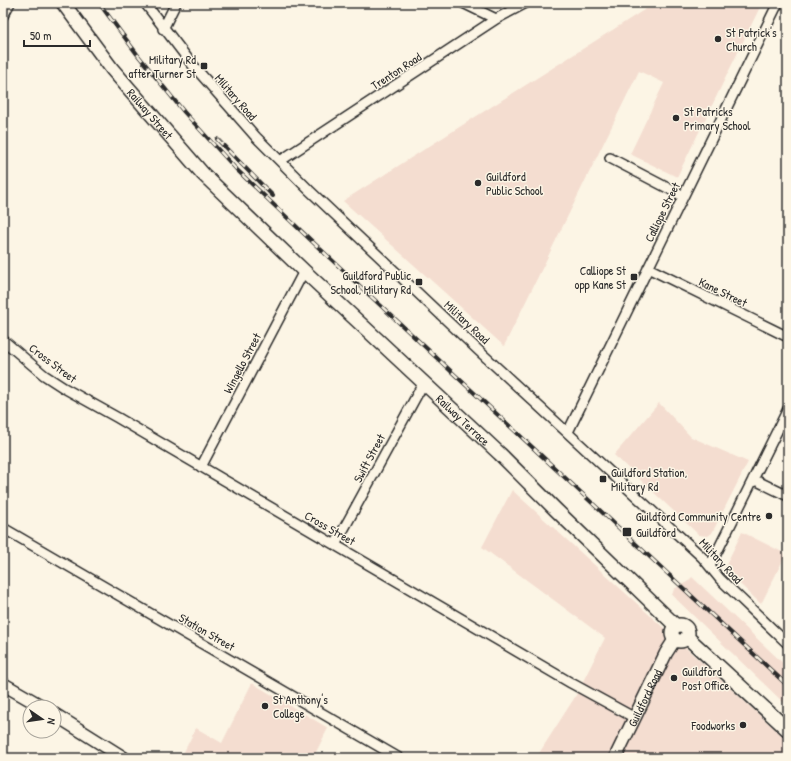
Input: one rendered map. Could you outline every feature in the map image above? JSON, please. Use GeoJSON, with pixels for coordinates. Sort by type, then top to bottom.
{"type":"FeatureCollection","features":[{"type":"Feature","properties":{"kind":"main road","name":"Railway Street"},"geometry":{"type":"LineString","coordinates":[[62,3],[112,70],[203,174],[248,217]]}},
{"type":"Feature","properties":{"kind":"main road","name":"Railway Terrace"},"geometry":{"type":"LineString","coordinates":[[248,217],[500,454],[676,626],[681,625],[686,628],[688,632],[681,638]]}},
{"type":"Feature","properties":{"kind":"main road"},"geometry":{"type":"LineString","coordinates":[[681,638],[788,730]]}},
{"type":"Feature","properties":{"kind":"street"},"geometry":{"type":"LineString","coordinates":[[3,16],[10,3]]}},
{"type":"Feature","properties":{"kind":"street","name":"Military Road"},"geometry":{"type":"LineString","coordinates":[[145,3],[190,63],[256,137],[320,201],[702,557],[720,580],[788,644]]}},
{"type":"Feature","properties":{"kind":"street"},"geometry":{"type":"LineString","coordinates":[[163,29],[176,3]]}},
{"type":"Feature","properties":{"kind":"street"},"geometry":{"type":"LineString","coordinates":[[463,3],[496,19]]}},
{"type":"Feature","properties":{"kind":"street","name":"Trenton Road"},"geometry":{"type":"LineString","coordinates":[[280,161],[496,19],[526,3]]}},
{"type":"Feature","properties":{"kind":"street","name":"Calliope Street"},"geometry":{"type":"LineString","coordinates":[[568,432],[778,3]]}},
{"type":"Feature","properties":{"kind":"street"},"geometry":{"type":"LineString","coordinates":[[610,158],[683,196]]}},
{"type":"Feature","properties":{"kind":"street","name":"Kane Street"},"geometry":{"type":"LineString","coordinates":[[648,268],[788,337]]}},
{"type":"Feature","properties":{"kind":"street","name":"Wingello Street"},"geometry":{"type":"LineString","coordinates":[[201,467],[304,270]]}},
{"type":"Feature","properties":{"kind":"street","name":"Cross Street"},"geometry":{"type":"LineString","coordinates":[[3,340],[18,351],[44,375],[64,388],[635,718]]}},
{"type":"Feature","properties":{"kind":"street","name":"Swift Street"},"geometry":{"type":"LineString","coordinates":[[335,545],[424,382]]}},
{"type":"Feature","properties":{"kind":"street"},"geometry":{"type":"LineString","coordinates":[[710,566],[788,409]]}},
{"type":"Feature","properties":{"kind":"street"},"geometry":{"type":"LineString","coordinates":[[753,479],[788,496]]}},
{"type":"Feature","properties":{"kind":"street","name":"Station Street"},"geometry":{"type":"LineString","coordinates":[[3,528],[399,758]]}},
{"type":"Feature","properties":{"kind":"street","name":"Guildford Road"},"geometry":{"type":"LineString","coordinates":[[615,758],[635,718],[681,638]]}},
{"type":"Feature","properties":{"kind":"street"},"geometry":{"type":"LineString","coordinates":[[3,684],[29,699]]}},
{"type":"Feature","properties":{"kind":"street"},"geometry":{"type":"LineString","coordinates":[[62,719],[124,758]]}},
{"type":"Feature","properties":{"kind":"shaded area","name":"Guildford Public School"},"geometry":{"type":"Polygon","coordinates":[[[655,3],[762,3],[677,177],[630,154],[664,83],[639,71],[504,346],[343,201],[655,3]]]}},
{"type":"Feature","properties":{"kind":"shaded area"},"geometry":{"type":"Polygon","coordinates":[[[659,403],[691,437],[748,462],[712,533],[708,536],[699,535],[614,455],[659,403]]]}},
{"type":"Feature","properties":{"kind":"shaded area"},"geometry":{"type":"Polygon","coordinates":[[[512,490],[788,741],[788,758],[536,758],[575,697],[605,638],[482,547],[512,490]]]}},
{"type":"Feature","properties":{"kind":"shaded area"},"geometry":{"type":"Polygon","coordinates":[[[742,532],[784,553],[785,556],[761,604],[724,569],[742,532]]]}},
{"type":"Feature","properties":{"kind":"shaded area"},"geometry":{"type":"Polygon","coordinates":[[[692,577],[788,668],[788,707],[672,595],[674,589],[687,582],[692,577]]]}},
{"type":"Feature","properties":{"kind":"shaded area","name":"St Anthony's College"},"geometry":{"type":"Polygon","coordinates":[[[252,683],[328,728],[313,758],[181,758],[196,728],[222,743],[252,683]]]}},
{"type":"Feature","properties":{"kind":"railway"},"geometry":{"type":"LineString","coordinates":[[99,3],[137,54],[184,112],[236,169],[788,686]]}},
{"type":"Feature","properties":{"kind":"railway"},"geometry":{"type":"LineString","coordinates":[[217,139],[273,196]]}},
{"type":"Feature","properties":{"kind":"place","name":"St Patrick's Church"},"geometry":{"type":"Point","coordinates":[718,39]}},
{"type":"Feature","properties":{"kind":"place","name":"Military Rd after Turner St"},"geometry":{"type":"Point","coordinates":[204,66]}},
{"type":"Feature","properties":{"kind":"place","name":"St Patricks Primary School"},"geometry":{"type":"Point","coordinates":[676,118]}},
{"type":"Feature","properties":{"kind":"place","name":"Guildford Public School"},"geometry":{"type":"Point","coordinates":[478,183]}},
{"type":"Feature","properties":{"kind":"place","name":"Calliope St opp Kane St"},"geometry":{"type":"Point","coordinates":[634,277]}},
{"type":"Feature","properties":{"kind":"place","name":"Guildford Public School, Military Rd"},"geometry":{"type":"Point","coordinates":[419,282]}},
{"type":"Feature","properties":{"kind":"place","name":"Guildford Station, Military Rd"},"geometry":{"type":"Point","coordinates":[603,479]}},
{"type":"Feature","properties":{"kind":"place","name":"Guildford Community Centre"},"geometry":{"type":"Point","coordinates":[769,516]}},
{"type":"Feature","properties":{"kind":"place","name":"Guildford"},"geometry":{"type":"Point","coordinates":[627,532]}},
{"type":"Feature","properties":{"kind":"place","name":"Guildford Post Office"},"geometry":{"type":"Point","coordinates":[674,678]}},
{"type":"Feature","properties":{"kind":"place","name":"St Anthony's College"},"geometry":{"type":"Point","coordinates":[265,706]}},
{"type":"Feature","properties":{"kind":"place","name":"Foodworks"},"geometry":{"type":"Point","coordinates":[743,725]}}]}
